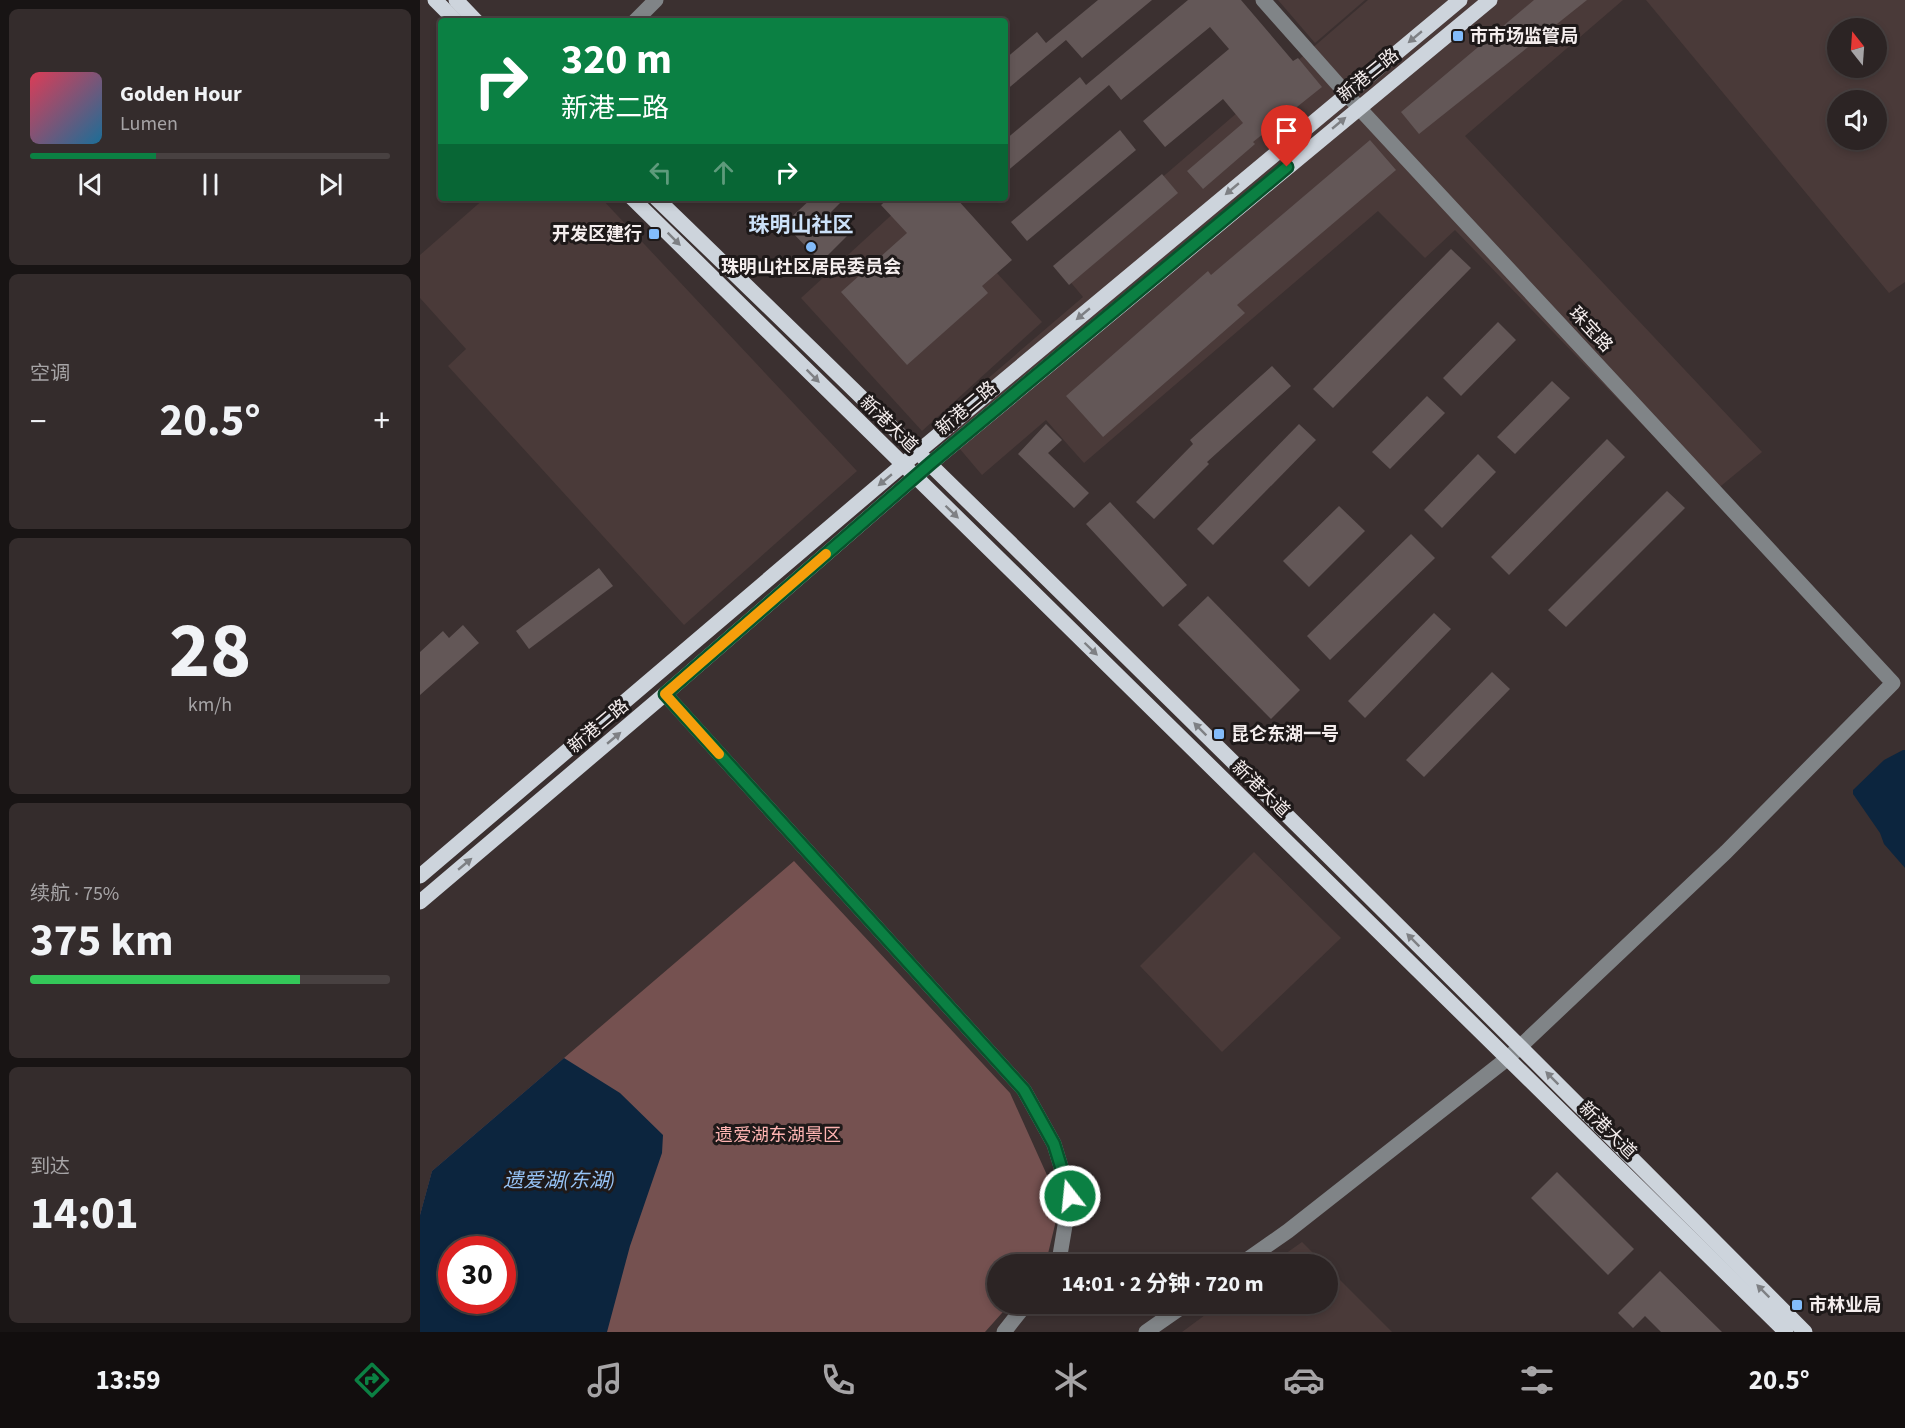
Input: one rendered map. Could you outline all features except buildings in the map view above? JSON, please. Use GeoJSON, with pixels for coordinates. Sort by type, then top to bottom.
{"type":"FeatureCollection","features":[{"type":"Feature","properties":{"kind":"main road"},"geometry":{"type":"LineString","coordinates":[[435,0],[453,18]]}},
{"type":"Feature","properties":{"kind":"main road"},"geometry":{"type":"LineString","coordinates":[[456,0],[473,18]]}},
{"type":"Feature","properties":{"kind":"main road","name":"新港二路"},"geometry":{"type":"LineString","coordinates":[[420,876],[919,451],[1460,0]]}},
{"type":"Feature","properties":{"kind":"main road","name":"新港二路"},"geometry":{"type":"LineString","coordinates":[[420,902],[665,694],[915,476],[1490,0]]}},
{"type":"Feature","properties":{"kind":"main road","name":"新港大道"},"geometry":{"type":"LineString","coordinates":[[635,201],[1786,1332]]}},
{"type":"Feature","properties":{"kind":"main road","name":"新港大道"},"geometry":{"type":"LineString","coordinates":[[659,201],[919,451],[1520,1046],[1805,1332]]}},
{"type":"Feature","properties":{"kind":"street"},"geometry":{"type":"LineString","coordinates":[[638,18],[656,0]]}},
{"type":"Feature","properties":{"kind":"street","name":"珠宝路"},"geometry":{"type":"LineString","coordinates":[[1263,0],[1359,108],[1893,683],[1726,852],[1520,1046]]}},
{"type":"Feature","properties":{"kind":"street"},"geometry":{"type":"LineString","coordinates":[[665,694],[1024,1090],[1054,1144],[1070,1196],[1060,1254]]}},
{"type":"Feature","properties":{"kind":"street"},"geometry":{"type":"LineString","coordinates":[[1255,1254],[1288,1231],[1508,1058],[1520,1046]]}},
{"type":"Feature","properties":{"kind":"street"},"geometry":{"type":"LineString","coordinates":[[1004,1332],[1018,1314]]}},
{"type":"Feature","properties":{"kind":"street"},"geometry":{"type":"LineString","coordinates":[[1146,1332],[1172,1314]]}},
{"type":"Feature","properties":{"kind":"shaded area"},"geometry":{"type":"Polygon","coordinates":[[[1278,0],[1365,0],[1315,43],[1278,0]]]}},
{"type":"Feature","properties":{"kind":"shaded area"},"geometry":{"type":"Polygon","coordinates":[[[1368,0],[1623,0],[1465,136],[1762,452],[1710,495],[1455,230],[1425,258],[1378,211],[1084,463],[1046,420],[982,475],[937,422],[1083,297],[1058,267],[1368,0]]]}},
{"type":"Feature","properties":{"kind":"shaded area"},"geometry":{"type":"Polygon","coordinates":[[[1646,0],[1905,0],[1905,282],[1889,293],[1646,0]]]}},
{"type":"Feature","properties":{"kind":"shaded area"},"geometry":{"type":"Polygon","coordinates":[[[482,201],[604,201],[857,471],[684,625],[448,366],[466,349],[420,298],[420,255],[482,201]]]}},
{"type":"Feature","properties":{"kind":"shaded area"},"geometry":{"type":"Polygon","coordinates":[[[907,201],[931,201],[1042,322],[922,431],[801,298],[907,201]]]}},
{"type":"Feature","properties":{"kind":"shaded area"},"geometry":{"type":"Polygon","coordinates":[[[1254,852],[1341,938],[1222,1052],[1140,966],[1254,852]]]}},
{"type":"Feature","properties":{"kind":"shaded area"},"geometry":{"type":"Polygon","coordinates":[[[1302,1242],[1314,1254],[1285,1254],[1302,1242]]]}},
{"type":"Feature","properties":{"kind":"shaded area"},"geometry":{"type":"Polygon","coordinates":[[[1338,1278],[1392,1332],[1182,1332],[1206,1314],[1338,1314],[1338,1278]]]}},
{"type":"Feature","properties":{"kind":"green space","name":"遗爱湖东湖景区"},"geometry":{"type":"Polygon","coordinates":[[[794,861],[1010,1093],[1060,1204],[1048,1254],[987,1254],[987,1314],[1001,1314],[985,1332],[420,1332],[420,1215],[432,1171],[794,861]]]}},
{"type":"Feature","properties":{"kind":"water"},"geometry":{"type":"Polygon","coordinates":[[[1905,750],[1905,868],[1884,844],[1880,833],[1853,794],[1853,790],[1884,760],[1905,750]]]}},
{"type":"Feature","properties":{"kind":"water","name":"遗爱湖(东湖)"},"geometry":{"type":"Polygon","coordinates":[[[564,1058],[620,1093],[663,1135],[662,1153],[630,1246],[607,1332],[420,1332],[420,1215],[432,1171],[564,1058]]]}},
{"type":"Feature","properties":{"kind":"slow traffic"},"geometry":{"type":"LineString","coordinates":[[719,754],[665,694],[826,554]]}},
{"type":"Feature","properties":{"kind":"place","name":"市市场监管局"},"geometry":{"type":"Point","coordinates":[1458,36]}},
{"type":"Feature","properties":{"kind":"place","name":"开发区建行"},"geometry":{"type":"Point","coordinates":[654,234]}},
{"type":"Feature","properties":{"kind":"place","name":"珠明山社区居民委员会"},"geometry":{"type":"Point","coordinates":[811,247]}},
{"type":"Feature","properties":{"kind":"place","name":"昆仑东湖一号"},"geometry":{"type":"Point","coordinates":[1219,734]}},
{"type":"Feature","properties":{"kind":"place","name":"市林业局"},"geometry":{"type":"Point","coordinates":[1797,1305]}},
{"type":"Feature","properties":{"kind":"district","name":"珠明山社区"},"geometry":{"type":"Point","coordinates":[801,225]}},
{"type":"Feature","properties":{"kind":"route"},"geometry":{"type":"LineString","coordinates":[[1070,1196],[1054,1144],[1024,1090],[665,694],[931,463],[1287,167]]}}]}
